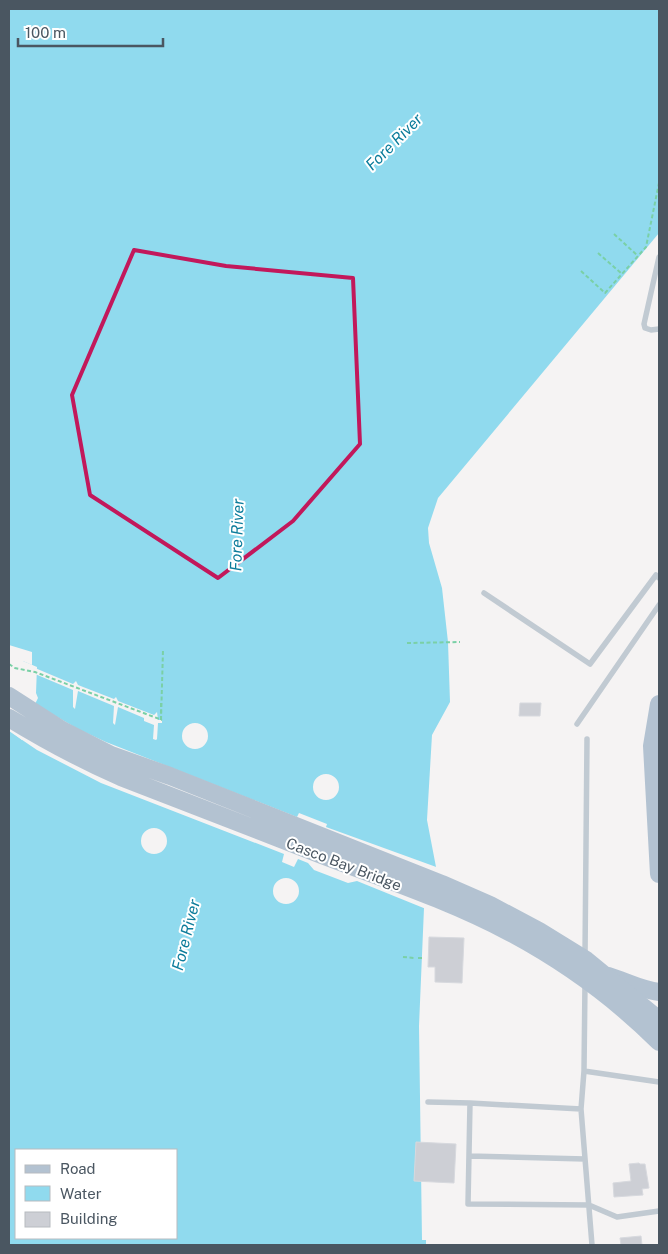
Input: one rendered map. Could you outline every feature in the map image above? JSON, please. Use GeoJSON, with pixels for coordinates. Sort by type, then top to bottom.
{"type":"FeatureCollection","features":[{"type":"Feature","properties":{"kind":"main road","name":"Casco Bay Bridge"},"geometry":{"type":"LineString","coordinates":[[9,696],[62,730],[111,755],[170,776],[442,884],[490,906],[570,950],[608,976],[659,1020]]}},
{"type":"Feature","properties":{"kind":"main road"},"geometry":{"type":"LineString","coordinates":[[658,707],[652,746],[659,874]]}},
{"type":"Feature","properties":{"kind":"main road","name":"Casco Bay Bridge"},"geometry":{"type":"LineString","coordinates":[[9,718],[67,752],[121,777],[434,898],[509,932],[566,966],[629,1014],[659,1042]]}},
{"type":"Feature","properties":{"kind":"main road"},"geometry":{"type":"LineString","coordinates":[[608,976],[624,980],[644,989],[659,992]]}},
{"type":"Feature","properties":{"kind":"lane"},"geometry":{"type":"LineString","coordinates":[[659,257],[644,324],[645,328],[651,330],[659,329]]}},
{"type":"Feature","properties":{"kind":"lane"},"geometry":{"type":"LineString","coordinates":[[484,593],[590,664],[658,574]]}},
{"type":"Feature","properties":{"kind":"lane"},"geometry":{"type":"LineString","coordinates":[[576,724],[659,605]]}},
{"type":"Feature","properties":{"kind":"lane"},"geometry":{"type":"LineString","coordinates":[[587,740],[584,1071],[581,1109],[592,1245]]}},
{"type":"Feature","properties":{"kind":"lane"},"geometry":{"type":"LineString","coordinates":[[584,1071],[659,1082]]}},
{"type":"Feature","properties":{"kind":"lane"},"geometry":{"type":"LineString","coordinates":[[428,1102],[581,1109]]}},
{"type":"Feature","properties":{"kind":"lane"},"geometry":{"type":"LineString","coordinates":[[470,1104],[468,1204],[589,1205],[617,1217],[659,1211]]}},
{"type":"Feature","properties":{"kind":"lane"},"geometry":{"type":"LineString","coordinates":[[469,1156],[585,1159]]}},
{"type":"Feature","properties":{"kind":"path"},"geometry":{"type":"LineString","coordinates":[[581,271],[605,293],[646,247],[659,183]]}},
{"type":"Feature","properties":{"kind":"path"},"geometry":{"type":"LineString","coordinates":[[614,234],[638,256]]}},
{"type":"Feature","properties":{"kind":"path"},"geometry":{"type":"LineString","coordinates":[[598,252],[622,274]]}},
{"type":"Feature","properties":{"kind":"path"},"geometry":{"type":"LineString","coordinates":[[408,643],[460,642]]}},
{"type":"Feature","properties":{"kind":"path"},"geometry":{"type":"LineString","coordinates":[[9,664],[15,668],[35,672],[161,720],[163,650]]}},
{"type":"Feature","properties":{"kind":"path"},"geometry":{"type":"LineString","coordinates":[[403,957],[414,958]]}},
{"type":"Feature","properties":{"kind":"highlighted area"},"geometry":{"type":"Polygon","coordinates":[[[134,250],[226,266],[353,278],[360,444],[293,521],[218,578],[90,495],[72,395],[134,250]]]}},
{"type":"Feature","properties":{"kind":"water","name":"Fore River"},"geometry":{"type":"Polygon","coordinates":[[[9,9],[659,9],[659,233],[438,498],[428,528],[429,543],[442,588],[448,642],[450,702],[432,735],[427,820],[436,867],[424,908],[419,1026],[422,1240],[426,1240],[426,1245],[9,1245],[9,730],[22,740],[34,694],[36,693],[37,667],[23,661],[24,659],[9,653],[9,9]]]}},
{"type":"Feature","properties":{"kind":"pier"},"geometry":{"type":"Polygon","coordinates":[[[9,645],[32,652],[32,665],[23,661],[22,664],[21,660],[9,655],[9,645]]]}},
{"type":"Feature","properties":{"kind":"pier"},"geometry":{"type":"Polygon","coordinates":[[[35,668],[73,684],[76,681],[78,685],[114,699],[116,697],[118,701],[154,715],[157,712],[158,720],[162,720],[162,723],[158,723],[157,739],[153,739],[154,725],[144,721],[144,718],[118,707],[115,725],[113,723],[114,706],[78,691],[75,709],[73,707],[73,690],[35,674],[35,668]]]}},
{"type":"Feature","properties":{"kind":"pier"},"geometry":{"type":"Polygon","coordinates":[[[31,693],[36,693],[38,698],[35,704],[78,729],[106,742],[297,817],[299,813],[327,824],[326,827],[439,868],[426,909],[357,881],[348,883],[314,870],[308,863],[298,859],[294,867],[282,862],[284,854],[101,783],[37,750],[9,731],[9,727],[21,736],[31,693]]]}},
{"type":"Feature","properties":{"kind":"pier"},"geometry":{"type":"Polygon","coordinates":[[[195,723],[204,727],[208,736],[204,745],[195,749],[186,745],[182,736],[186,727],[195,723]]]}},
{"type":"Feature","properties":{"kind":"pier"},"geometry":{"type":"Polygon","coordinates":[[[326,774],[335,778],[339,787],[335,796],[326,800],[317,796],[313,787],[317,778],[326,774]]]}},
{"type":"Feature","properties":{"kind":"pier"},"geometry":{"type":"Polygon","coordinates":[[[154,828],[163,832],[167,841],[163,850],[154,854],[145,850],[141,841],[145,832],[154,828]]]}},
{"type":"Feature","properties":{"kind":"pier"},"geometry":{"type":"Polygon","coordinates":[[[286,878],[295,882],[299,891],[295,900],[286,904],[277,900],[273,891],[277,882],[286,878]]]}},
{"type":"Feature","properties":{"kind":"building"},"geometry":{"type":"Polygon","coordinates":[[[520,703],[541,703],[540,716],[519,716],[520,703]]]}},
{"type":"Feature","properties":{"kind":"building"},"geometry":{"type":"Polygon","coordinates":[[[429,937],[464,938],[462,983],[435,982],[435,967],[428,967],[429,937]]]}},
{"type":"Feature","properties":{"kind":"building"},"geometry":{"type":"Polygon","coordinates":[[[416,1142],[456,1144],[454,1183],[414,1181],[416,1142]]]}},
{"type":"Feature","properties":{"kind":"building"},"geometry":{"type":"Polygon","coordinates":[[[629,1164],[645,1164],[649,1188],[642,1189],[643,1195],[614,1197],[613,1183],[631,1181],[629,1164]]]}},
{"type":"Feature","properties":{"kind":"building"},"geometry":{"type":"Polygon","coordinates":[[[641,1236],[642,1245],[621,1245],[620,1238],[641,1236]]]}}]}
